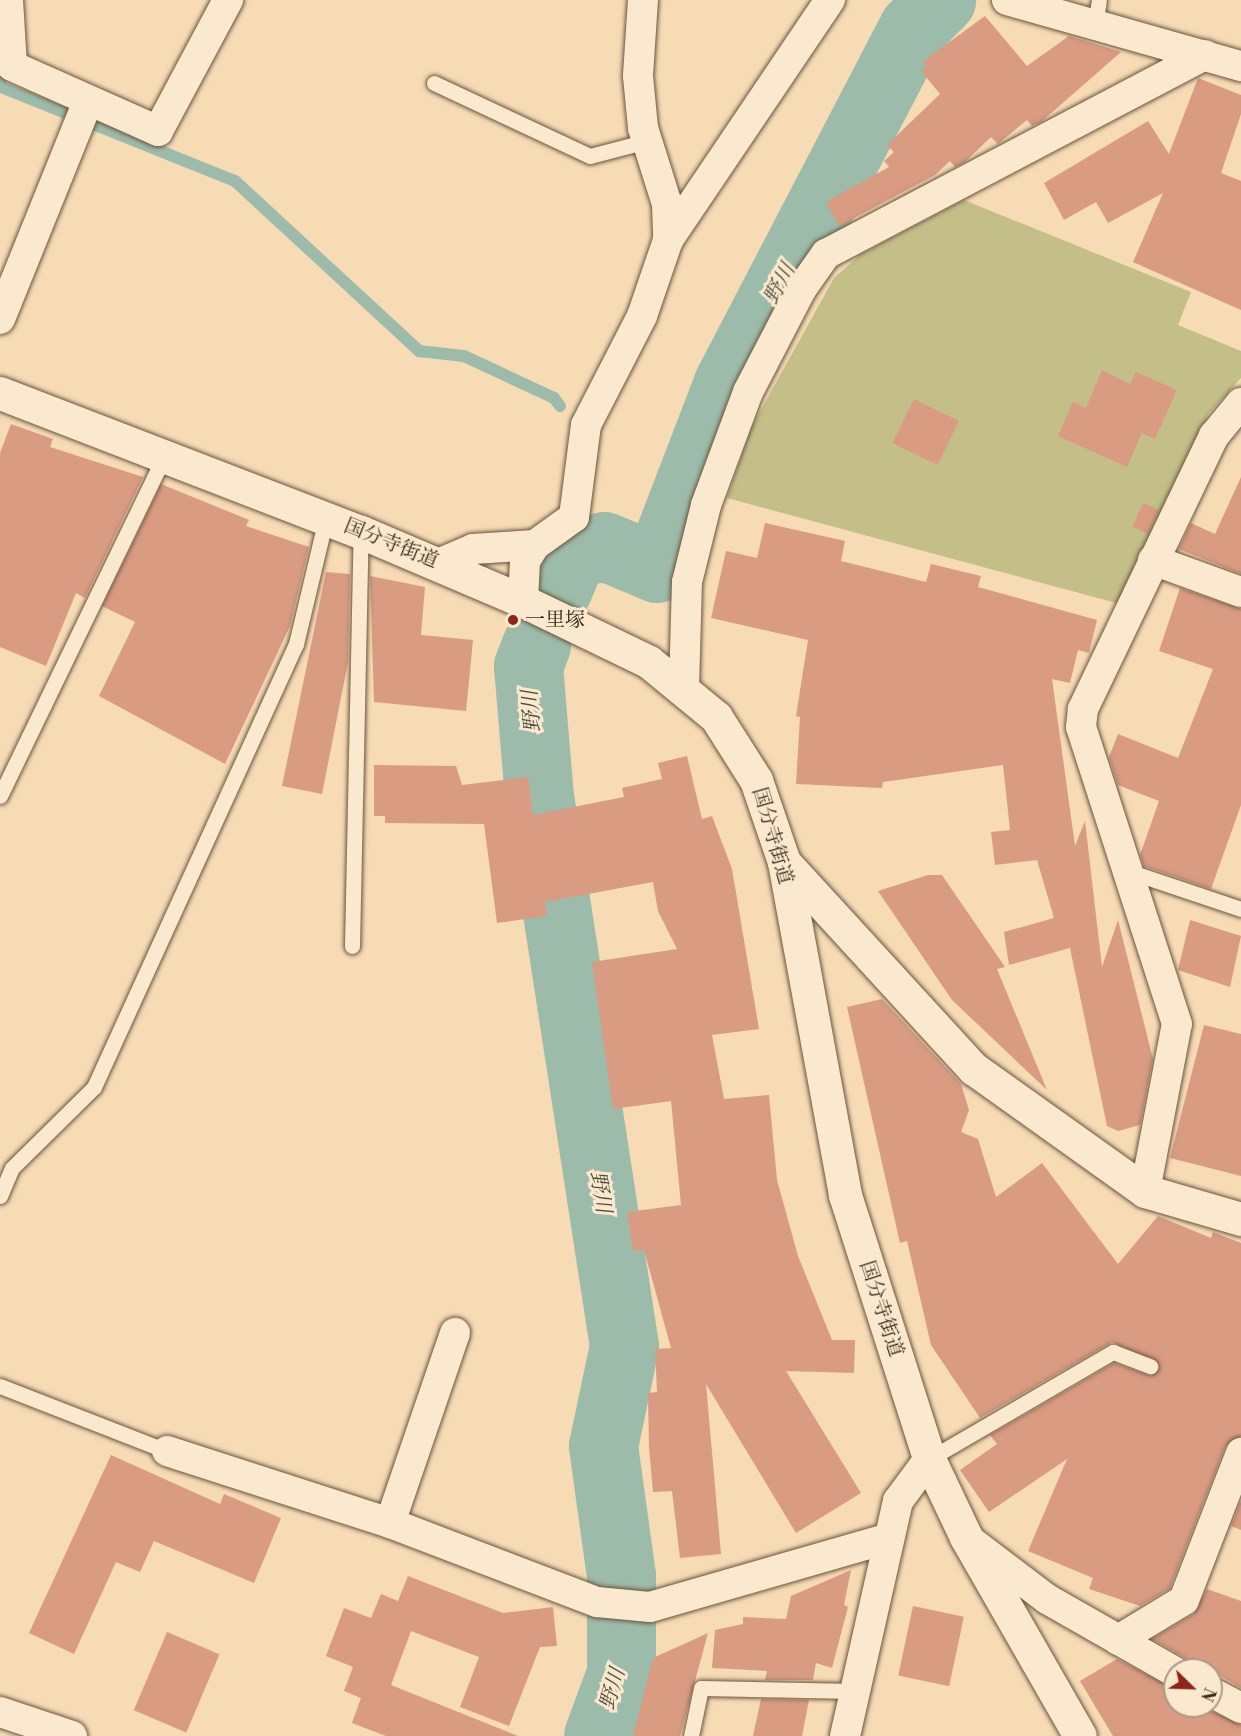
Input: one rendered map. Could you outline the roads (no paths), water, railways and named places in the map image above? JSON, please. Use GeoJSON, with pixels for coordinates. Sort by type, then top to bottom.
{"type":"FeatureCollection","features":[{"type":"Feature","properties":{"kind":"main road","name":"国分寺街道"},"geometry":{"type":"LineString","coordinates":[[2,398],[164,456],[326,518],[523,601],[649,662],[684,688],[739,748],[756,780],[784,862],[845,1194],[929,1459],[966,1537],[1080,1736]]}},
{"type":"Feature","properties":{"kind":"main road"},"geometry":{"type":"LineString","coordinates":[[784,862],[974,1069],[1145,1191],[1241,1219]]}},
{"type":"Feature","properties":{"kind":"street"},"geometry":{"type":"LineString","coordinates":[[8,0],[12,66],[88,102],[158,131],[228,0]]}},
{"type":"Feature","properties":{"kind":"street"},"geometry":{"type":"LineString","coordinates":[[643,0],[638,76],[647,141],[667,204],[668,240]]}},
{"type":"Feature","properties":{"kind":"street"},"geometry":{"type":"LineString","coordinates":[[523,601],[525,561],[535,545],[574,517],[586,425],[642,316],[668,240],[830,0]]}},
{"type":"Feature","properties":{"kind":"street"},"geometry":{"type":"LineString","coordinates":[[1007,0],[1097,12],[1205,55],[1241,66]]}},
{"type":"Feature","properties":{"kind":"street"},"geometry":{"type":"LineString","coordinates":[[684,688],[687,582],[706,505],[748,392],[802,288],[826,254],[1205,55]]}},
{"type":"Feature","properties":{"kind":"street"},"geometry":{"type":"LineString","coordinates":[[0,319],[88,102]]}},
{"type":"Feature","properties":{"kind":"street"},"geometry":{"type":"LineString","coordinates":[[1145,1191],[1178,1024],[1131,873],[1081,727],[1089,690],[1214,436],[1241,403]]}},
{"type":"Feature","properties":{"kind":"street"},"geometry":{"type":"LineString","coordinates":[[438,564],[473,549],[535,545]]}},
{"type":"Feature","properties":{"kind":"street"},"geometry":{"type":"LineString","coordinates":[[1153,560],[1241,592]]}},
{"type":"Feature","properties":{"kind":"street"},"geometry":{"type":"LineString","coordinates":[[390,1522],[455,1333]]}},
{"type":"Feature","properties":{"kind":"street"},"geometry":{"type":"LineString","coordinates":[[167,1451],[390,1522],[597,1602],[650,1607],[889,1538]]}},
{"type":"Feature","properties":{"kind":"street"},"geometry":{"type":"LineString","coordinates":[[1118,1640],[1184,1600],[1241,1454]]}},
{"type":"Feature","properties":{"kind":"street"},"geometry":{"type":"LineString","coordinates":[[845,1736],[898,1501],[929,1459]]}},
{"type":"Feature","properties":{"kind":"street"},"geometry":{"type":"LineString","coordinates":[[966,1537],[1012,1576],[1163,1665]]}},
{"type":"Feature","properties":{"kind":"street"},"geometry":{"type":"LineString","coordinates":[[1223,1698],[1241,1708]]}},
{"type":"Feature","properties":{"kind":"street"},"geometry":{"type":"LineString","coordinates":[[0,1712],[72,1736]]}},
{"type":"Feature","properties":{"kind":"lane"},"geometry":{"type":"LineString","coordinates":[[434,83],[590,156],[647,141]]}},
{"type":"Feature","properties":{"kind":"lane"},"geometry":{"type":"LineString","coordinates":[[0,796],[164,456]]}},
{"type":"Feature","properties":{"kind":"lane"},"geometry":{"type":"LineString","coordinates":[[0,1196],[12,1168],[94,1087],[296,644],[326,518]]}},
{"type":"Feature","properties":{"kind":"lane"},"geometry":{"type":"LineString","coordinates":[[352,946],[361,532]]}},
{"type":"Feature","properties":{"kind":"lane"},"geometry":{"type":"LineString","coordinates":[[1131,873],[1241,909]]}},
{"type":"Feature","properties":{"kind":"lane"},"geometry":{"type":"LineString","coordinates":[[929,1459],[1113,1352],[1150,1366]]}},
{"type":"Feature","properties":{"kind":"lane"},"geometry":{"type":"LineString","coordinates":[[0,1386],[167,1451]]}},
{"type":"Feature","properties":{"kind":"lane"},"geometry":{"type":"LineString","coordinates":[[691,1736],[701,1688],[855,1691]]}},
{"type":"Feature","properties":{"kind":"waterway","name":"野川"},"geometry":{"type":"LineString","coordinates":[[558,588],[572,554],[604,546],[657,568],[728,383],[913,28],[941,0]]}},
{"type":"Feature","properties":{"kind":"waterway"},"geometry":{"type":"LineString","coordinates":[[0,78],[1,87],[235,181],[419,351],[464,356],[554,398],[560,406]]}},
{"type":"Feature","properties":{"kind":"waterway"},"geometry":{"type":"LineString","coordinates":[[572,545],[572,554]]}},
{"type":"Feature","properties":{"kind":"waterway","name":"野川"},"geometry":{"type":"LineString","coordinates":[[536,645],[528,666],[539,796],[624,1346],[603,1446],[621,1576],[621,1673],[598,1736]]}},
{"type":"Feature","properties":{"kind":"place","name":"一里塚"},"geometry":{"type":"Point","coordinates":[513,620]}}]}
